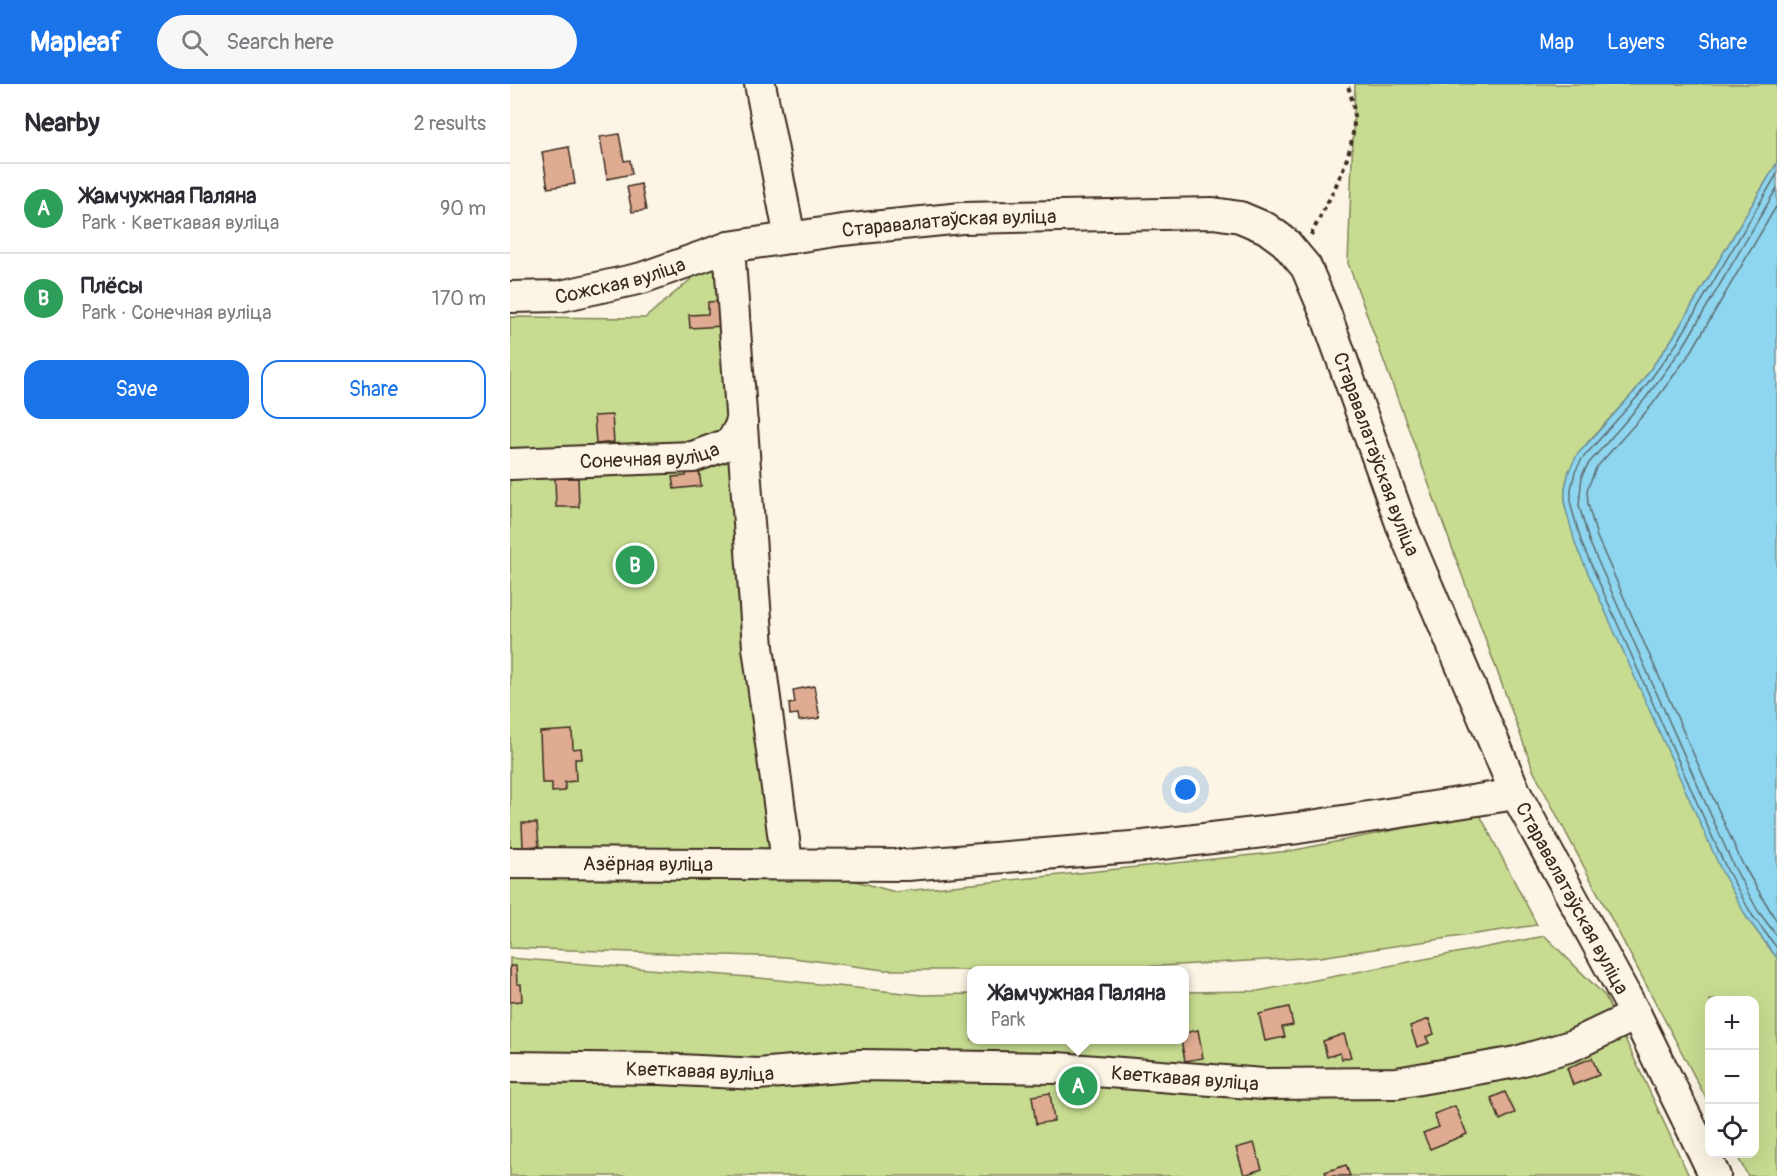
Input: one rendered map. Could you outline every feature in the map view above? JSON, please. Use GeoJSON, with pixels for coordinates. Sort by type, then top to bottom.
{"type":"FeatureCollection","features":[{"type":"Feature","properties":{"kind":"street"},"geometry":{"type":"LineString","coordinates":[[760,84],[790,238]]}},
{"type":"Feature","properties":{"kind":"street","name":"Старавалатаўская вуліца"},"geometry":{"type":"LineString","coordinates":[[729,248],[842,230],[962,218],[1213,213],[1240,217],[1266,228],[1299,258],[1325,312],[1403,529],[1516,794],[1636,1015],[1715,1176]]}},
{"type":"Feature","properties":{"kind":"street","name":"Сожская вуліца"},"geometry":{"type":"LineString","coordinates":[[510,297],[561,296],[607,286],[642,278],[729,248]]}},
{"type":"Feature","properties":{"kind":"street","name":"Сонечная вуліца"},"geometry":{"type":"LineString","coordinates":[[510,464],[693,457],[731,443],[742,423],[729,248]]}},
{"type":"Feature","properties":{"kind":"street"},"geometry":{"type":"LineString","coordinates":[[742,423],[758,647],[788,862]]}},
{"type":"Feature","properties":{"kind":"street","name":"Азёрная вуліца"},"geometry":{"type":"LineString","coordinates":[[510,863],[788,862],[908,865],[1144,846],[1298,828],[1516,794]]}},
{"type":"Feature","properties":{"kind":"street","name":"Кветкавая вуліца"},"geometry":{"type":"LineString","coordinates":[[510,1067],[660,1069],[758,1074],[861,1065],[1057,1068],[1263,1084],[1397,1083],[1527,1059],[1571,1046],[1636,1015]]}},
{"type":"Feature","properties":{"kind":"path"},"geometry":{"type":"LineString","coordinates":[[1299,258],[1334,188],[1351,146],[1356,113],[1347,84]]}},
{"type":"Feature","properties":{"kind":"green space"},"geometry":{"type":"Polygon","coordinates":[[[1355,84],[1777,84],[1777,163],[1672,339],[1635,391],[1588,442],[1569,471],[1565,488],[1565,506],[1747,918],[1777,958],[1777,1176],[1748,1176],[1738,1158],[1759,1158],[1759,996],[1705,996],[1705,1096],[1534,772],[1348,263],[1355,84]]]}},
{"type":"Feature","properties":{"kind":"green space"},"geometry":{"type":"Polygon","coordinates":[[[729,247],[788,862],[895,892],[1290,851],[1479,813],[1537,925],[1320,957],[1161,966],[967,966],[967,970],[884,970],[786,957],[510,948],[510,317],[645,318],[729,247]]]}},
{"type":"Feature","properties":{"kind":"green space"},"geometry":{"type":"Polygon","coordinates":[[[1545,936],[1605,996],[1689,1176],[510,1176],[510,958],[749,977],[923,995],[967,994],[967,1044],[1189,1044],[1189,992],[1258,991],[1545,936]]]}},
{"type":"Feature","properties":{"kind":"water"},"geometry":{"type":"Polygon","coordinates":[[[1777,163],[1777,958],[1747,918],[1722,872],[1576,546],[1565,506],[1565,488],[1569,471],[1577,455],[1635,391],[1672,339],[1777,163]]]}},
{"type":"Feature","properties":{"kind":"building"},"geometry":{"type":"Polygon","coordinates":[[[619,134],[624,161],[630,160],[632,174],[607,179],[600,137],[619,134]]]}},
{"type":"Feature","properties":{"kind":"building"},"geometry":{"type":"Polygon","coordinates":[[[569,147],[575,184],[548,188],[542,152],[569,147]]]}},
{"type":"Feature","properties":{"kind":"building"},"geometry":{"type":"Polygon","coordinates":[[[641,184],[646,210],[632,212],[627,187],[641,184]]]}},
{"type":"Feature","properties":{"kind":"building"},"geometry":{"type":"Polygon","coordinates":[[[721,301],[723,326],[690,328],[689,315],[708,314],[708,302],[721,301]]]}},
{"type":"Feature","properties":{"kind":"building"},"geometry":{"type":"Polygon","coordinates":[[[612,415],[614,442],[596,444],[594,416],[612,415]]]}},
{"type":"Feature","properties":{"kind":"building"},"geometry":{"type":"Polygon","coordinates":[[[699,469],[701,486],[674,489],[672,477],[686,476],[686,471],[699,469]]]}},
{"type":"Feature","properties":{"kind":"building"},"geometry":{"type":"Polygon","coordinates":[[[555,478],[578,478],[579,507],[556,507],[555,478]]]}},
{"type":"Feature","properties":{"kind":"building"},"geometry":{"type":"Polygon","coordinates":[[[814,686],[820,718],[799,721],[798,714],[790,715],[789,704],[795,703],[793,690],[814,686]]]}},
{"type":"Feature","properties":{"kind":"building"},"geometry":{"type":"Polygon","coordinates":[[[572,730],[573,749],[581,748],[582,759],[575,759],[576,781],[565,782],[565,791],[552,792],[552,783],[542,783],[540,732],[572,730]]]}},
{"type":"Feature","properties":{"kind":"building"},"geometry":{"type":"Polygon","coordinates":[[[522,823],[537,823],[539,846],[523,847],[522,823]]]}},
{"type":"Feature","properties":{"kind":"building"},"geometry":{"type":"Polygon","coordinates":[[[510,966],[516,966],[517,984],[521,984],[522,1001],[510,1002],[510,966]]]}},
{"type":"Feature","properties":{"kind":"building"},"geometry":{"type":"Polygon","coordinates":[[[1289,1007],[1293,1025],[1282,1027],[1285,1037],[1265,1041],[1259,1014],[1289,1007]]]}},
{"type":"Feature","properties":{"kind":"building"},"geometry":{"type":"Polygon","coordinates":[[[1429,1019],[1434,1034],[1426,1037],[1429,1043],[1417,1047],[1410,1026],[1429,1019]]]}},
{"type":"Feature","properties":{"kind":"building"},"geometry":{"type":"Polygon","coordinates":[[[1198,1030],[1203,1058],[1185,1061],[1182,1044],[1189,1044],[1189,1032],[1198,1030]]]}},
{"type":"Feature","properties":{"kind":"building"},"geometry":{"type":"Polygon","coordinates":[[[1344,1034],[1351,1057],[1342,1059],[1340,1053],[1327,1057],[1323,1041],[1344,1034]]]}},
{"type":"Feature","properties":{"kind":"building"},"geometry":{"type":"Polygon","coordinates":[[[1592,1058],[1599,1075],[1573,1085],[1567,1068],[1592,1058]]]}},
{"type":"Feature","properties":{"kind":"building"},"geometry":{"type":"Polygon","coordinates":[[[1505,1092],[1515,1113],[1500,1120],[1491,1098],[1505,1092]]]}},
{"type":"Feature","properties":{"kind":"building"},"geometry":{"type":"Polygon","coordinates":[[[1050,1093],[1054,1121],[1036,1124],[1032,1096],[1050,1093]]]}},
{"type":"Feature","properties":{"kind":"building"},"geometry":{"type":"Polygon","coordinates":[[[1455,1106],[1467,1134],[1430,1149],[1423,1133],[1439,1127],[1434,1114],[1455,1106]]]}},
{"type":"Feature","properties":{"kind":"building"},"geometry":{"type":"Polygon","coordinates":[[[1254,1143],[1262,1169],[1244,1175],[1236,1148],[1254,1143]]]}},
{"type":"Feature","properties":{"kind":"building"},"geometry":{"type":"Polygon","coordinates":[[[1346,1165],[1350,1176],[1327,1176],[1325,1172],[1346,1165]]]}},
{"type":"Feature","properties":{"kind":"place","name":"Плёсы"},"geometry":{"type":"Point","coordinates":[635,565]}},
{"type":"Feature","properties":{"kind":"place","name":"Жамчужная Паляна"},"geometry":{"type":"Point","coordinates":[1078,1086]}}]}
